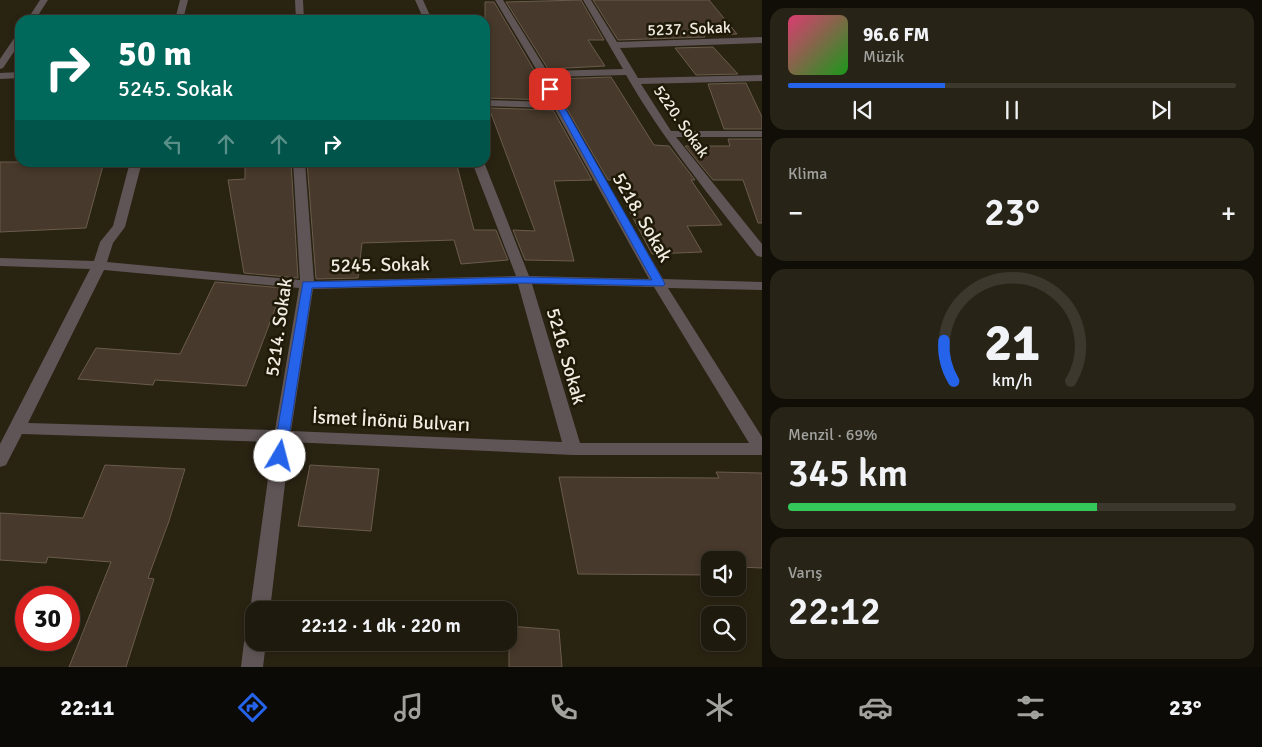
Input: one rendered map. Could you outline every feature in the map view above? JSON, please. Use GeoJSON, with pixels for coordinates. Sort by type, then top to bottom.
{"type":"FeatureCollection","features":[{"type":"Feature","properties":{"kind":"street"},"geometry":{"type":"LineString","coordinates":[[34,15],[44,0]]}},
{"type":"Feature","properties":{"kind":"street"},"geometry":{"type":"LineString","coordinates":[[180,15],[184,0]]}},
{"type":"Feature","properties":{"kind":"street"},"geometry":{"type":"LineString","coordinates":[[299,0],[300,15]]}},
{"type":"Feature","properties":{"kind":"street"},"geometry":{"type":"LineString","coordinates":[[419,0],[426,15]]}},
{"type":"Feature","properties":{"kind":"street","name":"5218. Sokak"},"geometry":{"type":"LineString","coordinates":[[499,0],[544,74],[557,104],[659,284],[761,449]]}},
{"type":"Feature","properties":{"kind":"street","name":"5220. Sokak"},"geometry":{"type":"LineString","coordinates":[[587,0],[668,134],[762,253]]}},
{"type":"Feature","properties":{"kind":"street","name":"5237. Sokak"},"geometry":{"type":"LineString","coordinates":[[616,46],[762,40]]}},
{"type":"Feature","properties":{"kind":"street"},"geometry":{"type":"LineString","coordinates":[[0,66],[15,44]]}},
{"type":"Feature","properties":{"kind":"street"},"geometry":{"type":"LineString","coordinates":[[544,74],[762,78]]}},
{"type":"Feature","properties":{"kind":"street"},"geometry":{"type":"LineString","coordinates":[[0,76],[15,75]]}},
{"type":"Feature","properties":{"kind":"street"},"geometry":{"type":"LineString","coordinates":[[490,103],[557,104]]}},
{"type":"Feature","properties":{"kind":"street"},"geometry":{"type":"LineString","coordinates":[[668,134],[762,134]]}},
{"type":"Feature","properties":{"kind":"street"},"geometry":{"type":"LineString","coordinates":[[0,461],[99,265],[107,242],[118,227],[135,167]]}},
{"type":"Feature","properties":{"kind":"street","name":"5214. Sokak"},"geometry":{"type":"LineString","coordinates":[[261,601],[282,436],[307,285],[299,167]]}},
{"type":"Feature","properties":{"kind":"street","name":"5216. Sokak"},"geometry":{"type":"LineString","coordinates":[[480,167],[524,280],[573,449]]}},
{"type":"Feature","properties":{"kind":"street","name":"5245. Sokak"},"geometry":{"type":"LineString","coordinates":[[0,262],[99,265],[307,285],[524,280],[762,286]]}},
{"type":"Feature","properties":{"kind":"street","name":"İsmet İnönü Bulvarı"},"geometry":{"type":"LineString","coordinates":[[18,428],[282,436],[573,449],[761,449]]}},
{"type":"Feature","properties":{"kind":"street"},"geometry":{"type":"LineString","coordinates":[[252,667],[254,651]]}},
{"type":"Feature","properties":{"kind":"building"},"geometry":{"type":"Polygon","coordinates":[[[581,0],[604,40],[588,40],[605,66],[548,69],[506,2],[581,0]]]}},
{"type":"Feature","properties":{"kind":"building"},"geometry":{"type":"Polygon","coordinates":[[[593,0],[709,0],[737,34],[618,40],[593,0]]]}},
{"type":"Feature","properties":{"kind":"building"},"geometry":{"type":"Polygon","coordinates":[[[485,2],[494,2],[537,75],[548,100],[490,98],[490,15],[485,15],[485,2]]]}},
{"type":"Feature","properties":{"kind":"building"},"geometry":{"type":"Polygon","coordinates":[[[713,47],[738,74],[696,75],[675,48],[713,47]]]}},
{"type":"Feature","properties":{"kind":"building"},"geometry":{"type":"Polygon","coordinates":[[[611,77],[654,145],[669,146],[695,180],[691,180],[722,225],[687,226],[702,252],[652,254],[613,180],[608,180],[564,104],[553,79],[611,77]]]}},
{"type":"Feature","properties":{"kind":"building"},"geometry":{"type":"Polygon","coordinates":[[[746,83],[762,117],[762,129],[724,129],[708,84],[746,83]]]}},
{"type":"Feature","properties":{"kind":"building"},"geometry":{"type":"Polygon","coordinates":[[[490,108],[553,110],[592,180],[554,181],[574,261],[525,260],[513,230],[535,231],[490,108]]]}},
{"type":"Feature","properties":{"kind":"building"},"geometry":{"type":"Polygon","coordinates":[[[728,139],[762,139],[762,223],[758,223],[743,180],[713,180],[685,146],[730,146],[728,139]]]}},
{"type":"Feature","properties":{"kind":"building"},"geometry":{"type":"Polygon","coordinates":[[[0,162],[15,162],[15,167],[103,167],[86,228],[0,232],[0,162]]]}},
{"type":"Feature","properties":{"kind":"building"},"geometry":{"type":"Polygon","coordinates":[[[245,167],[291,167],[298,278],[244,273],[228,180],[245,179],[245,167]]]}},
{"type":"Feature","properties":{"kind":"building"},"geometry":{"type":"Polygon","coordinates":[[[307,167],[457,167],[474,230],[496,230],[508,260],[461,264],[454,240],[362,243],[358,278],[316,279],[307,167]]]}},
{"type":"Feature","properties":{"kind":"building"},"geometry":{"type":"Polygon","coordinates":[[[215,282],[283,288],[246,386],[155,380],[153,385],[78,379],[96,348],[180,354],[215,282]]]}},
{"type":"Feature","properties":{"kind":"building"},"geometry":{"type":"Polygon","coordinates":[[[105,465],[185,469],[169,521],[148,578],[154,579],[126,667],[69,667],[75,651],[80,651],[80,640],[111,562],[48,557],[46,563],[0,560],[0,513],[83,518],[105,465]]]}},
{"type":"Feature","properties":{"kind":"building"},"geometry":{"type":"Polygon","coordinates":[[[310,465],[379,469],[371,531],[298,526],[310,465]]]}},
{"type":"Feature","properties":{"kind":"building"},"geometry":{"type":"Polygon","coordinates":[[[716,472],[762,473],[762,568],[746,567],[746,551],[701,551],[701,575],[578,574],[559,477],[719,478],[716,472]]]}},
{"type":"Feature","properties":{"kind":"building"},"geometry":{"type":"Polygon","coordinates":[[[517,627],[559,630],[562,667],[509,667],[509,651],[517,651],[517,627]]]}},
{"type":"Feature","properties":{"kind":"route"},"geometry":{"type":"LineString","coordinates":[[280,456],[307,285],[524,280],[659,284],[550,89]]}}]}
